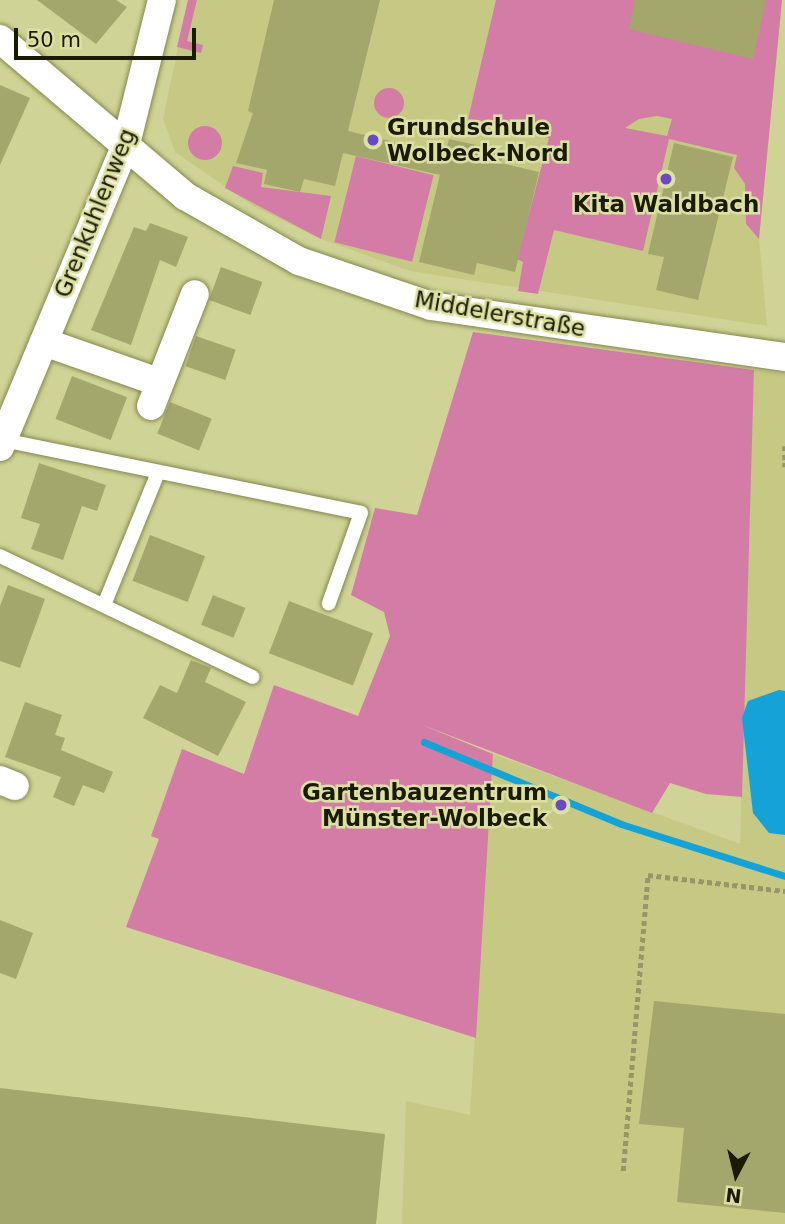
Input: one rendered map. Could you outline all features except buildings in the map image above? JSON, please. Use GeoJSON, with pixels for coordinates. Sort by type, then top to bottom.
{"type":"FeatureCollection","features":[{"type":"Feature","properties":{"kind":"street","name":"Grenkuhlenweg"},"geometry":{"type":"LineString","coordinates":[[1,444],[126,144],[162,0]]}},
{"type":"Feature","properties":{"kind":"street","name":"Middelerstraße"},"geometry":{"type":"LineString","coordinates":[[0,39],[186,196],[234,227],[354,282],[431,306],[785,357]]}},
{"type":"Feature","properties":{"kind":"street"},"geometry":{"type":"LineString","coordinates":[[44,342],[154,394],[195,294]]}},
{"type":"Feature","properties":{"kind":"lane","name":"Grenkuhlenweg"},"geometry":{"type":"LineString","coordinates":[[1,444],[362,513],[329,603]]}},
{"type":"Feature","properties":{"kind":"lane"},"geometry":{"type":"LineString","coordinates":[[104,605],[158,473]]}},
{"type":"Feature","properties":{"kind":"lane"},"geometry":{"type":"LineString","coordinates":[[0,556],[253,677]]}},
{"type":"Feature","properties":{"kind":"path"},"geometry":{"type":"LineString","coordinates":[[785,446],[785,467]]}},
{"type":"Feature","properties":{"kind":"path"},"geometry":{"type":"LineString","coordinates":[[623,1171],[648,875],[785,891]]}},
{"type":"Feature","properties":{"kind":"shaded area","name":"Grundschule Wolbeck-Nord"},"geometry":{"type":"Polygon","coordinates":[[[188,0],[782,0],[759,239],[767,326],[410,271],[321,239],[255,207],[175,152],[163,119],[188,0]]]}},
{"type":"Feature","properties":{"kind":"shaded area"},"geometry":{"type":"Polygon","coordinates":[[[188,0],[197,0],[187,41],[203,45],[201,53],[177,47],[188,0]]]}},
{"type":"Feature","properties":{"kind":"shaded area"},"geometry":{"type":"Polygon","coordinates":[[[496,0],[782,0],[759,239],[746,224],[745,184],[734,168],[737,155],[669,139],[643,251],[554,230],[538,294],[518,291],[523,262],[517,259],[549,138],[468,119],[496,0]],[[657,116],[639,119],[625,128],[667,136],[672,119],[657,116]]]}},
{"type":"Feature","properties":{"kind":"shaded area"},"geometry":{"type":"Polygon","coordinates":[[[389,88],[400,92],[404,103],[400,114],[389,118],[378,114],[374,103],[378,92],[389,88]]]}},
{"type":"Feature","properties":{"kind":"shaded area"},"geometry":{"type":"Polygon","coordinates":[[[205,126],[217,131],[222,143],[217,155],[205,160],[193,155],[188,143],[193,131],[205,126]]]}},
{"type":"Feature","properties":{"kind":"shaded area"},"geometry":{"type":"Polygon","coordinates":[[[356,156],[434,175],[412,262],[334,242],[356,156]]]}},
{"type":"Feature","properties":{"kind":"shaded area"},"geometry":{"type":"Polygon","coordinates":[[[233,166],[263,173],[261,187],[331,196],[321,239],[225,188],[233,166]]]}},
{"type":"Feature","properties":{"kind":"shaded area"},"geometry":{"type":"Polygon","coordinates":[[[473,332],[754,370],[742,797],[706,794],[670,783],[652,813],[420,724],[493,754],[476,1038],[126,927],[159,839],[151,836],[182,749],[244,774],[274,685],[358,716],[390,636],[384,612],[351,595],[375,508],[417,515],[473,332]]]}},
{"type":"Feature","properties":{"kind":"shaded area","name":"Gartenbauzentrum Münster-Wolbeck"},"geometry":{"type":"Polygon","coordinates":[[[754,370],[785,374],[785,1224],[402,1224],[406,1101],[470,1115],[493,754],[740,844],[754,370]]]}},
{"type":"Feature","properties":{"kind":"water"},"geometry":{"type":"Polygon","coordinates":[[[779,690],[785,691],[785,835],[769,833],[753,813],[742,718],[748,701],[779,690]]]}},
{"type":"Feature","properties":{"kind":"waterway"},"geometry":{"type":"LineString","coordinates":[[424,742],[621,824],[785,876]]}},
{"type":"Feature","properties":{"kind":"place","name":"Grundschule Wolbeck-Nord"},"geometry":{"type":"Point","coordinates":[373,140]}},
{"type":"Feature","properties":{"kind":"place","name":"Kita Waldbach"},"geometry":{"type":"Point","coordinates":[666,179]}},
{"type":"Feature","properties":{"kind":"place","name":"Gartenbauzentrum Münster-Wolbeck"},"geometry":{"type":"Point","coordinates":[561,805]}}]}
